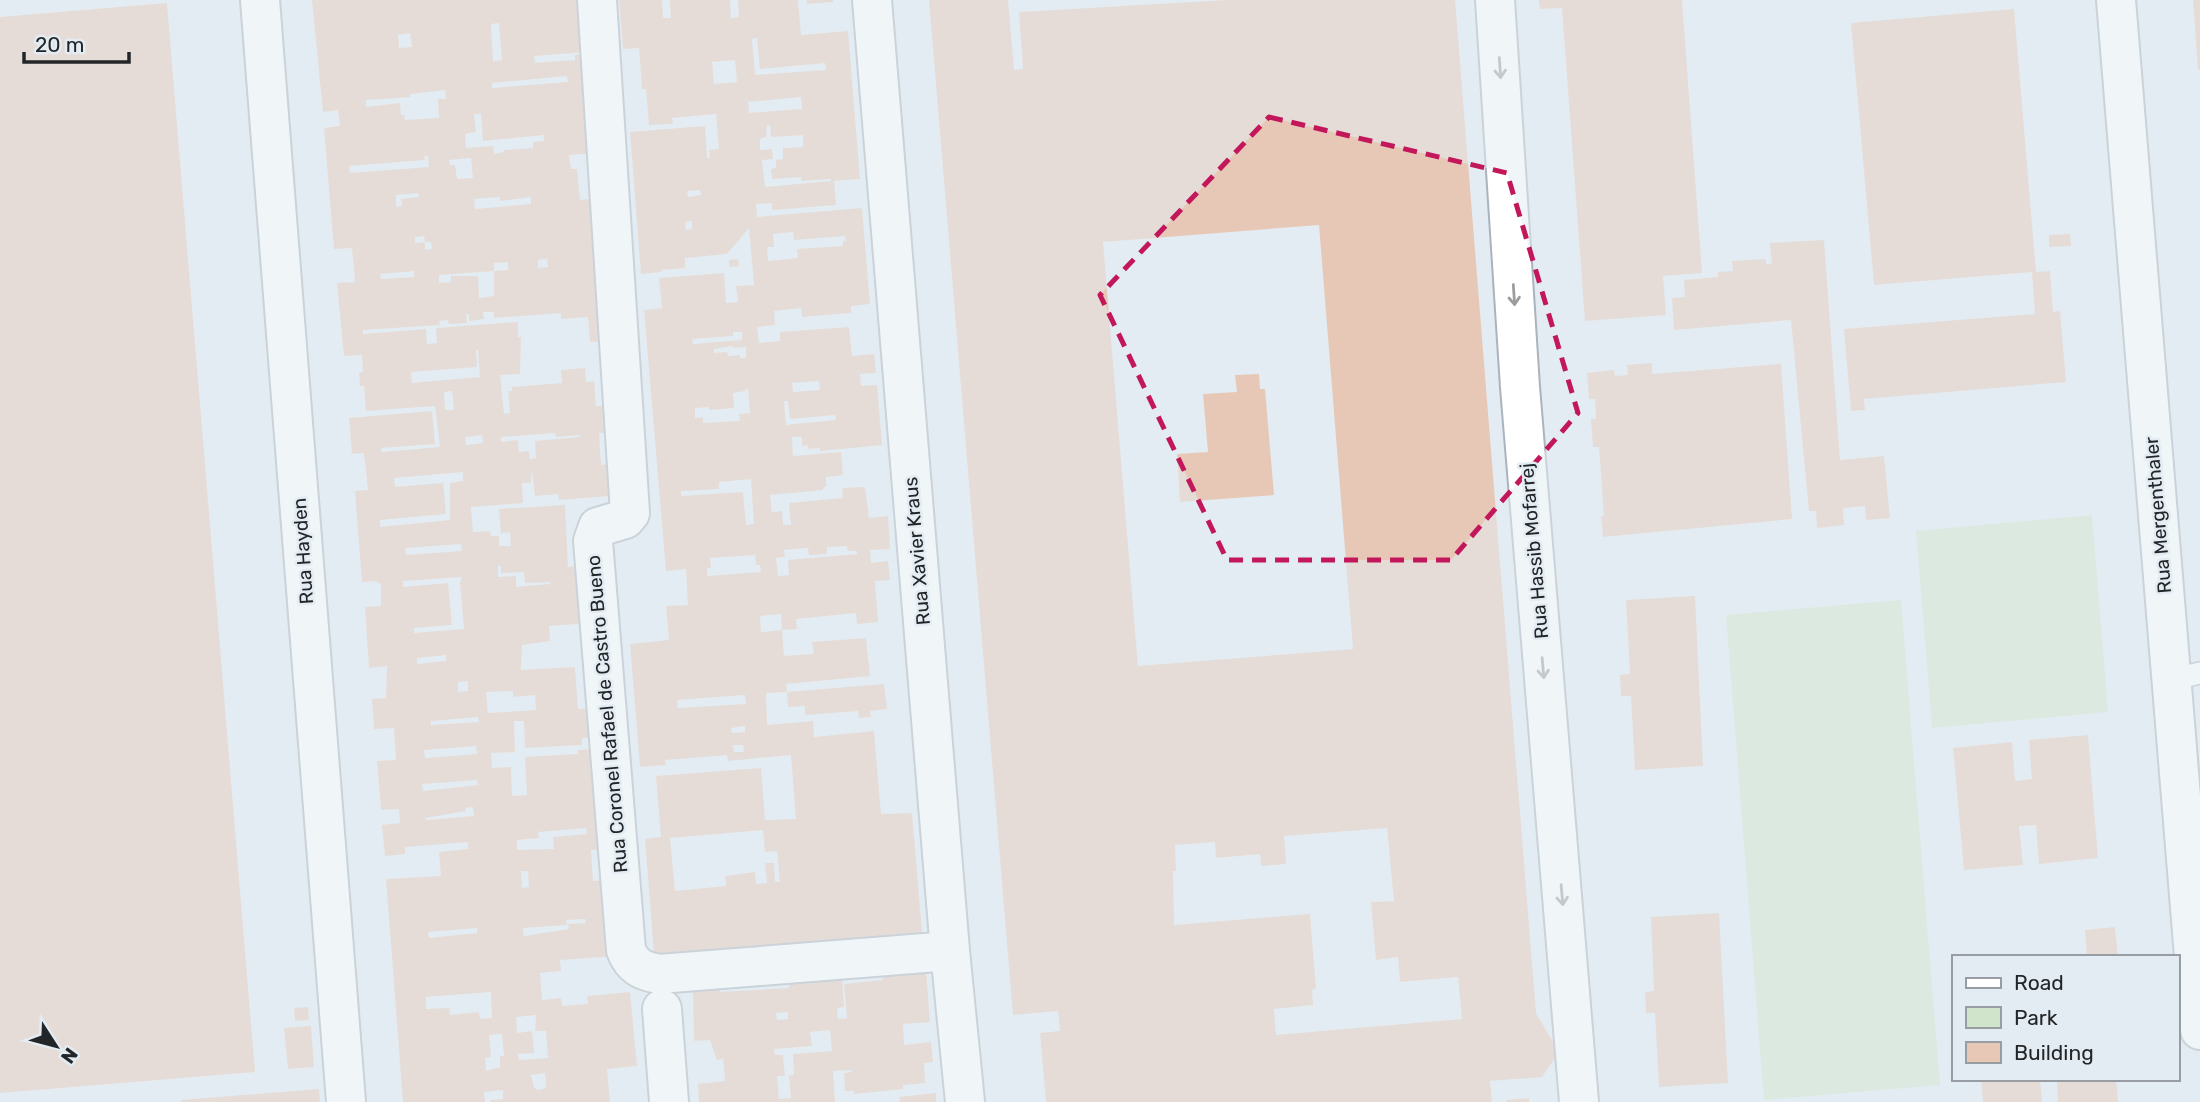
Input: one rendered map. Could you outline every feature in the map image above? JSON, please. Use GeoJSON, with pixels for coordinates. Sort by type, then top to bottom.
{"type":"FeatureCollection","features":[{"type":"Feature","properties":{"kind":"street","name":"Rua Hayden"},"geometry":{"type":"LineString","coordinates":[[260,0],[346,1102]]}},
{"type":"Feature","properties":{"kind":"street","name":"Rua Coronel Rafael de Castro Bueno"},"geometry":{"type":"LineString","coordinates":[[597,0],[629,513],[625,519],[598,527],[593,541],[625,936],[630,961],[639,969],[659,974],[950,951]]}},
{"type":"Feature","properties":{"kind":"street","name":"Rua Xavier Kraus"},"geometry":{"type":"LineString","coordinates":[[872,0],[950,951],[965,1102]]}},
{"type":"Feature","properties":{"kind":"street","name":"Rua Hassib Mofarrej"},"geometry":{"type":"LineString","coordinates":[[1495,0],[1522,401],[1579,1102]]}},
{"type":"Feature","properties":{"kind":"street","name":"Rua Mergenthaler"},"geometry":{"type":"LineString","coordinates":[[2116,0],[2186,676],[2200,1030]]}},
{"type":"Feature","properties":{"kind":"street"},"geometry":{"type":"LineString","coordinates":[[662,1009],[668,1102]]}},
{"type":"Feature","properties":{"kind":"highlighted area"},"geometry":{"type":"Polygon","coordinates":[[[1269,117],[1507,173],[1578,413],[1451,560],[1227,560],[1100,295],[1269,117]]]}},
{"type":"Feature","properties":{"kind":"green space"},"geometry":{"type":"Polygon","coordinates":[[[2092,515],[2108,712],[1932,728],[1916,531],[2092,515]]]}},
{"type":"Feature","properties":{"kind":"green space"},"geometry":{"type":"Polygon","coordinates":[[[1901,600],[1940,1085],[1764,1100],[1726,615],[1901,600]]]}},
{"type":"Feature","properties":{"kind":"building"},"geometry":{"type":"Polygon","coordinates":[[[312,0],[580,0],[585,52],[534,56],[535,63],[575,60],[575,55],[585,54],[594,153],[569,155],[571,169],[577,169],[580,200],[597,198],[609,341],[590,342],[588,317],[561,319],[561,313],[494,318],[494,312],[483,312],[484,319],[469,321],[469,314],[466,314],[467,323],[449,324],[448,320],[439,321],[440,325],[363,330],[363,334],[426,329],[427,344],[437,343],[436,328],[518,322],[518,337],[521,337],[520,374],[500,375],[504,414],[510,413],[508,391],[512,391],[512,387],[562,383],[561,370],[585,368],[586,382],[594,381],[596,406],[614,405],[616,432],[599,433],[601,465],[619,463],[622,495],[559,500],[558,494],[535,496],[532,470],[531,483],[522,483],[523,503],[471,507],[473,532],[490,531],[491,536],[499,536],[499,546],[511,546],[510,532],[501,533],[499,509],[565,505],[568,567],[585,565],[589,623],[549,626],[550,641],[522,645],[521,670],[575,667],[578,709],[596,708],[599,738],[582,738],[582,745],[525,748],[524,721],[514,721],[515,752],[491,753],[492,768],[511,767],[512,796],[527,795],[525,757],[578,754],[578,750],[600,749],[607,849],[591,850],[593,881],[610,880],[618,956],[560,960],[561,971],[540,973],[542,1000],[561,998],[562,1006],[588,1004],[587,996],[630,992],[637,1066],[607,1069],[610,1102],[490,1102],[503,1099],[503,1090],[484,1092],[485,1102],[403,1102],[386,879],[441,876],[439,852],[468,849],[468,842],[405,847],[405,854],[385,856],[382,825],[400,823],[399,809],[381,810],[377,761],[396,760],[394,728],[374,729],[372,699],[386,698],[387,666],[369,668],[365,607],[381,606],[381,584],[376,581],[362,582],[355,491],[368,490],[364,453],[352,454],[349,418],[432,411],[435,444],[381,448],[382,452],[440,447],[435,406],[366,411],[364,386],[360,386],[359,373],[363,372],[362,355],[344,356],[337,283],[355,282],[352,248],[334,249],[324,128],[340,126],[338,110],[323,112],[312,0]],[[499,23],[491,24],[493,61],[502,60],[499,23]],[[410,33],[398,35],[399,48],[412,47],[410,33]],[[567,76],[492,83],[492,88],[568,82],[567,76]],[[445,90],[410,94],[410,97],[366,100],[366,107],[400,103],[401,115],[404,115],[405,120],[439,118],[438,99],[446,99],[445,90]],[[474,114],[476,132],[465,134],[466,148],[493,146],[494,154],[504,150],[533,148],[533,142],[544,141],[544,135],[483,141],[481,114],[474,114]],[[424,156],[425,160],[349,166],[350,173],[429,167],[428,156],[424,156]],[[471,158],[449,160],[450,165],[455,165],[457,179],[473,178],[471,158]],[[418,193],[396,195],[396,207],[402,206],[401,199],[419,197],[418,193]],[[500,197],[474,199],[475,209],[531,204],[531,197],[500,201],[500,197]],[[424,236],[415,237],[415,243],[425,242],[424,236]],[[425,242],[425,250],[432,249],[431,242],[425,242]],[[547,259],[538,260],[538,268],[548,267],[547,259]],[[508,262],[494,263],[494,271],[508,270],[508,262]],[[414,271],[380,274],[381,279],[414,277],[414,271]],[[494,271],[439,275],[439,283],[451,282],[451,276],[478,276],[479,298],[494,296],[494,271]],[[478,350],[477,367],[411,372],[412,383],[480,377],[478,350]],[[452,391],[444,392],[445,410],[454,410],[452,391]],[[555,433],[501,437],[501,442],[518,440],[519,452],[529,451],[530,459],[536,458],[535,441],[580,437],[556,437],[555,433]],[[482,435],[465,437],[466,445],[483,443],[482,435]],[[463,472],[394,478],[395,487],[443,483],[446,514],[380,520],[380,527],[450,520],[450,483],[463,481],[463,472]],[[461,544],[405,548],[406,555],[462,551],[461,544]],[[498,566],[498,577],[516,576],[516,587],[550,584],[525,583],[524,572],[501,573],[501,566],[498,566]],[[462,577],[403,581],[403,587],[448,583],[452,625],[414,628],[414,633],[464,629],[460,583],[462,577]],[[446,655],[417,658],[417,664],[446,661],[446,655]],[[468,681],[458,682],[458,692],[468,691],[468,681]],[[513,691],[486,692],[488,713],[536,710],[535,695],[513,697],[513,691]],[[478,717],[431,721],[431,725],[479,722],[478,717]],[[476,746],[424,750],[425,758],[477,754],[476,746]],[[477,780],[422,784],[423,791],[478,785],[477,780]],[[473,807],[465,808],[466,811],[425,818],[474,816],[473,807]],[[586,828],[538,832],[539,838],[517,840],[517,850],[554,849],[553,837],[587,834],[586,828]],[[521,871],[522,888],[529,887],[528,871],[521,871]],[[585,919],[566,920],[567,925],[523,928],[524,936],[569,929],[568,924],[586,923],[585,919]],[[477,928],[428,932],[429,938],[477,933],[477,928]],[[491,992],[426,997],[426,1009],[449,1008],[450,1015],[479,1012],[480,1019],[492,1018],[491,992]],[[536,1015],[516,1017],[517,1033],[532,1031],[534,1053],[518,1054],[519,1060],[548,1058],[546,1031],[535,1031],[536,1015]],[[502,1034],[489,1035],[491,1057],[485,1058],[486,1071],[500,1067],[500,1056],[504,1056],[502,1034]],[[545,1073],[531,1075],[534,1088],[546,1088],[545,1073]]]}},
{"type":"Feature","properties":{"kind":"building"},"geometry":{"type":"Polygon","coordinates":[[[619,0],[662,0],[663,18],[671,18],[670,0],[730,0],[731,18],[739,17],[738,0],[798,0],[801,35],[848,31],[860,179],[834,181],[836,205],[772,210],[772,203],[756,204],[757,217],[862,208],[870,304],[851,306],[851,313],[802,317],[801,308],[774,311],[775,325],[757,327],[759,343],[780,341],[780,332],[849,327],[852,356],[874,354],[876,373],[860,374],[861,386],[877,385],[882,445],[820,451],[820,448],[808,449],[807,445],[802,446],[802,437],[792,437],[793,456],[841,452],[843,475],[826,477],[826,487],[823,487],[823,490],[770,495],[772,512],[782,511],[783,525],[791,525],[789,503],[843,498],[842,488],[865,487],[869,518],[888,516],[890,549],[870,550],[871,563],[888,561],[890,580],[875,581],[878,622],[857,624],[856,613],[796,619],[797,629],[782,630],[784,656],[814,654],[812,642],[866,638],[870,676],[786,684],[787,692],[766,693],[767,725],[813,721],[814,737],[874,731],[881,814],[912,813],[922,933],[654,954],[645,839],[661,837],[656,776],[761,768],[765,820],[796,819],[791,755],[728,761],[727,755],[665,760],[666,765],[640,767],[630,644],[669,640],[666,606],[688,605],[686,569],[666,571],[644,310],[662,308],[659,278],[724,273],[726,303],[738,302],[736,286],[754,285],[749,228],[727,254],[685,258],[685,268],[641,274],[630,132],[705,126],[707,158],[710,158],[709,150],[719,149],[716,114],[672,118],[673,124],[649,125],[646,89],[642,89],[639,48],[623,49],[619,0]],[[757,38],[752,39],[755,75],[826,70],[825,63],[760,69],[757,38]],[[735,60],[712,62],[714,84],[737,82],[735,60]],[[801,97],[748,102],[749,113],[802,109],[801,97]],[[767,125],[766,137],[760,139],[760,150],[772,149],[773,159],[762,160],[765,187],[831,181],[801,181],[801,177],[772,179],[771,169],[776,168],[776,160],[783,159],[783,148],[803,147],[803,135],[771,137],[770,125],[767,125]],[[700,190],[687,191],[688,197],[701,195],[700,190]],[[692,221],[685,222],[686,230],[692,229],[692,221]],[[793,232],[773,234],[774,247],[767,247],[768,261],[798,258],[797,249],[843,246],[845,236],[794,240],[793,232]],[[733,332],[733,336],[692,339],[693,344],[742,340],[742,332],[733,332]],[[746,347],[714,349],[714,353],[727,352],[728,356],[740,355],[740,358],[746,358],[746,347]],[[819,381],[792,383],[793,392],[820,390],[819,381]],[[748,389],[733,393],[734,408],[695,408],[695,418],[703,417],[703,423],[740,421],[739,414],[750,413],[748,389]],[[784,401],[786,425],[836,420],[835,415],[790,419],[788,401],[784,401]],[[751,479],[719,482],[719,489],[681,491],[681,496],[743,492],[746,525],[754,524],[751,479]],[[847,546],[827,547],[827,554],[809,555],[808,548],[784,550],[785,557],[776,558],[778,576],[789,575],[788,560],[857,554],[857,551],[848,551],[847,546]],[[755,555],[710,558],[711,568],[707,568],[707,576],[761,572],[760,565],[756,565],[755,555]],[[781,614],[760,616],[761,632],[782,630],[781,614]],[[745,695],[677,700],[678,708],[746,704],[745,695]],[[745,726],[731,728],[732,733],[745,732],[745,726]],[[733,745],[734,752],[744,752],[743,745],[733,745]],[[763,830],[670,838],[675,891],[726,886],[725,876],[755,872],[756,884],[767,883],[765,863],[774,863],[775,882],[780,882],[777,851],[765,852],[763,830]]]}},
{"type":"Feature","properties":{"kind":"building"},"geometry":{"type":"Polygon","coordinates":[[[807,0],[833,0],[833,2],[807,4],[807,0]]]}},
{"type":"Feature","properties":{"kind":"building"},"geometry":{"type":"Polygon","coordinates":[[[929,0],[1008,0],[1014,70],[1023,69],[1019,12],[1228,0],[1455,0],[1536,1013],[1559,1052],[1542,1077],[1490,1081],[1492,1102],[1046,1102],[1040,1033],[1060,1031],[1058,1011],[1013,1015],[929,0]],[[1319,225],[1103,242],[1138,666],[1353,649],[1319,225]],[[1387,828],[1284,836],[1286,864],[1261,866],[1260,854],[1216,858],[1215,842],[1175,845],[1174,925],[1310,914],[1316,989],[1312,990],[1313,1005],[1274,1009],[1276,1035],[1462,1019],[1458,977],[1400,982],[1398,957],[1376,960],[1371,902],[1394,901],[1387,828]]]}},
{"type":"Feature","properties":{"kind":"building"},"geometry":{"type":"Polygon","coordinates":[[[1539,0],[1682,0],[1702,273],[1663,276],[1666,315],[1585,321],[1562,8],[1540,9],[1539,0]]]}},
{"type":"Feature","properties":{"kind":"building"},"geometry":{"type":"Polygon","coordinates":[[[2193,0],[2200,0],[2200,70],[2198,70],[2193,0]]]}},
{"type":"Feature","properties":{"kind":"building"},"geometry":{"type":"Polygon","coordinates":[[[167,3],[255,1072],[0,1093],[0,17],[167,3]]]}},
{"type":"Feature","properties":{"kind":"building"},"geometry":{"type":"Polygon","coordinates":[[[2014,9],[2036,272],[2050,271],[2053,312],[2060,311],[2066,382],[1864,399],[1865,410],[1851,411],[1844,329],[2035,314],[2032,272],[1874,285],[1851,23],[2014,9]]]}},
{"type":"Feature","properties":{"kind":"building"},"geometry":{"type":"Polygon","coordinates":[[[2070,234],[2071,246],[2049,247],[2049,235],[2070,234]]]}},
{"type":"Feature","properties":{"kind":"building"},"geometry":{"type":"Polygon","coordinates":[[[1824,240],[1840,460],[1884,456],[1890,518],[1866,520],[1865,506],[1843,508],[1844,525],[1817,528],[1816,511],[1809,511],[1791,320],[1674,330],[1672,298],[1685,297],[1684,280],[1718,277],[1718,272],[1733,271],[1732,261],[1766,259],[1766,264],[1772,264],[1770,243],[1824,240]]]}},
{"type":"Feature","properties":{"kind":"building"},"geometry":{"type":"Polygon","coordinates":[[[738,259],[739,266],[729,267],[729,260],[738,259]]]}},
{"type":"Feature","properties":{"kind":"building"},"geometry":{"type":"Polygon","coordinates":[[[1652,363],[1652,374],[1781,364],[1792,519],[1603,537],[1599,447],[1593,447],[1591,419],[1596,419],[1595,399],[1589,399],[1587,373],[1614,370],[1615,376],[1628,375],[1627,365],[1652,363]]]}},
{"type":"Feature","properties":{"kind":"building"},"geometry":{"type":"Polygon","coordinates":[[[1259,374],[1260,389],[1265,389],[1274,495],[1180,502],[1177,454],[1208,452],[1203,394],[1237,392],[1235,375],[1259,374]]]}},
{"type":"Feature","properties":{"kind":"building"},"geometry":{"type":"Polygon","coordinates":[[[1695,596],[1703,766],[1635,770],[1631,696],[1621,696],[1620,675],[1630,674],[1626,600],[1695,596]]]}},
{"type":"Feature","properties":{"kind":"building"},"geometry":{"type":"Polygon","coordinates":[[[884,684],[887,709],[870,711],[871,717],[859,718],[858,711],[805,715],[805,706],[788,707],[787,692],[884,684]]]}},
{"type":"Feature","properties":{"kind":"building"},"geometry":{"type":"Polygon","coordinates":[[[2088,735],[2098,858],[2039,864],[2036,825],[2019,826],[2023,865],[1964,870],[1953,748],[2012,742],[2015,781],[2032,779],[2029,740],[2088,735]]]}},
{"type":"Feature","properties":{"kind":"building"},"geometry":{"type":"Polygon","coordinates":[[[1719,913],[1728,1083],[1659,1087],[1655,1013],[1646,1013],[1645,992],[1654,991],[1651,917],[1719,913]]]}},
{"type":"Feature","properties":{"kind":"building"},"geometry":{"type":"Polygon","coordinates":[[[2115,927],[2118,955],[2087,955],[2085,930],[2115,927]]]}},
{"type":"Feature","properties":{"kind":"building"},"geometry":{"type":"Polygon","coordinates":[[[926,971],[930,1022],[903,1024],[904,1045],[931,1042],[933,1062],[924,1063],[925,1083],[903,1085],[903,1089],[854,1094],[854,1091],[845,1091],[844,1073],[852,1072],[851,1070],[833,1071],[835,1102],[699,1102],[698,1084],[725,1081],[723,1059],[717,1060],[710,1040],[694,1041],[693,988],[720,986],[720,992],[789,988],[789,981],[842,977],[844,1007],[837,1008],[838,1019],[847,1018],[844,984],[883,980],[883,974],[926,971]],[[788,1012],[776,1013],[777,1020],[788,1019],[788,1012]],[[830,1030],[810,1032],[812,1046],[774,1049],[775,1055],[783,1055],[785,1076],[777,1076],[779,1099],[791,1098],[789,1075],[794,1075],[793,1054],[832,1051],[830,1030]]]}},
{"type":"Feature","properties":{"kind":"building"},"geometry":{"type":"Polygon","coordinates":[[[308,1007],[309,1020],[295,1021],[294,1008],[308,1007]]]}},
{"type":"Feature","properties":{"kind":"building"},"geometry":{"type":"Polygon","coordinates":[[[311,1026],[314,1067],[288,1069],[284,1028],[311,1026]]]}},
{"type":"Feature","properties":{"kind":"building"},"geometry":{"type":"Polygon","coordinates":[[[1981,1081],[2040,1081],[2042,1102],[1983,1102],[1981,1081]]]}},
{"type":"Feature","properties":{"kind":"building"},"geometry":{"type":"Polygon","coordinates":[[[2057,1081],[2116,1081],[2118,1102],[2058,1102],[2057,1081]]]}},
{"type":"Feature","properties":{"kind":"building"},"geometry":{"type":"Polygon","coordinates":[[[319,1089],[320,1102],[181,1102],[181,1100],[319,1089]]]}},
{"type":"Feature","properties":{"kind":"building"},"geometry":{"type":"Polygon","coordinates":[[[936,1093],[936,1102],[900,1102],[899,1097],[936,1093]]]}},
{"type":"Feature","properties":{"kind":"building"},"geometry":{"type":"Polygon","coordinates":[[[1529,1098],[1529,1102],[1506,1102],[1506,1100],[1529,1098]]]}}]}
